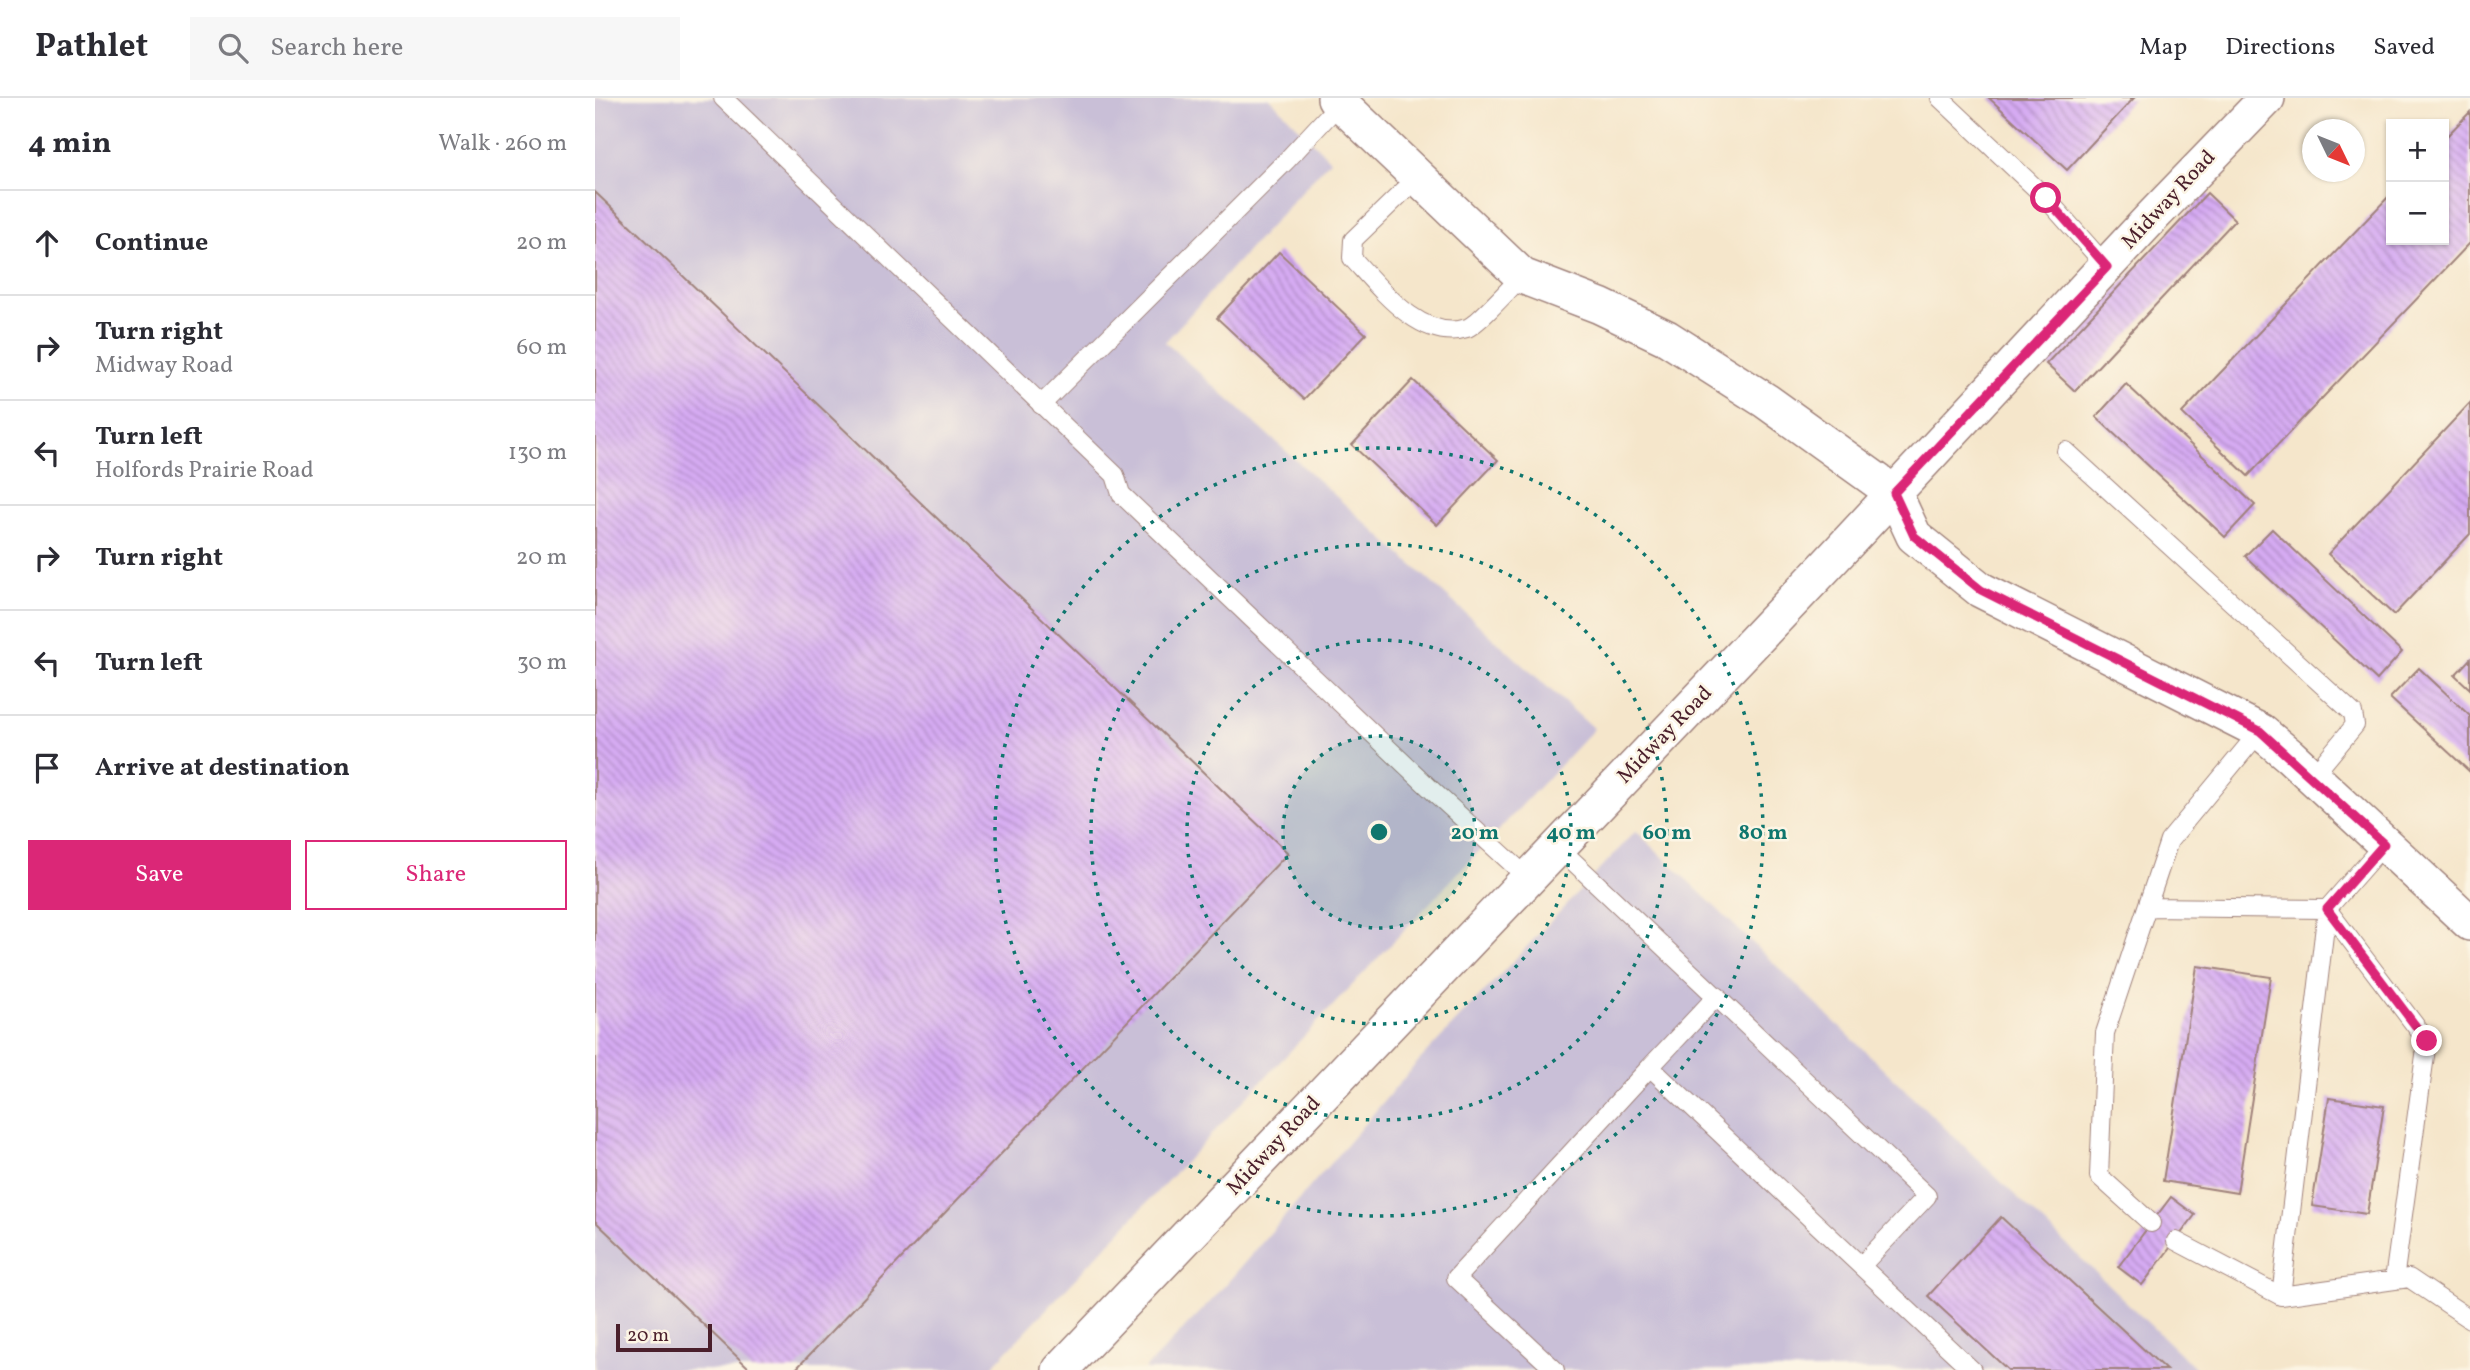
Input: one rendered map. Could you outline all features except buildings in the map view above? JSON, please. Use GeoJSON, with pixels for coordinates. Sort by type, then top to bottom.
{"type":"FeatureCollection","features":[{"type":"Feature","properties":{"kind":"street","name":"Midway Road"},"geometry":{"type":"LineString","coordinates":[[1061,1370],[2267,98]]}},
{"type":"Feature","properties":{"kind":"street"},"geometry":{"type":"LineString","coordinates":[[1337,101],[1523,276],[1600,306],[1667,338],[1766,401],[1894,493],[1914,536],[1981,590],[2260,731],[2470,923]]}},
{"type":"Feature","properties":{"kind":"lane"},"geometry":{"type":"LineString","coordinates":[[723,98],[1115,475],[1121,494],[1528,878]]}},
{"type":"Feature","properties":{"kind":"lane"},"geometry":{"type":"LineString","coordinates":[[1940,98],[2046,198],[2107,267]]}},
{"type":"Feature","properties":{"kind":"lane"},"geometry":{"type":"LineString","coordinates":[[1041,405],[1287,160],[1337,101]]}},
{"type":"Feature","properties":{"kind":"lane"},"geometry":{"type":"LineString","coordinates":[[1418,177],[1353,240],[1352,258],[1407,315],[1444,331],[1469,328],[1523,276]]}},
{"type":"Feature","properties":{"kind":"lane"},"geometry":{"type":"LineString","coordinates":[[2066,451],[2353,713],[2355,725],[2350,734],[2312,776]]}},
{"type":"Feature","properties":{"kind":"lane"},"geometry":{"type":"LineString","coordinates":[[2151,1223],[2099,1176],[2105,1033],[2169,841],[2260,731]]}},
{"type":"Feature","properties":{"kind":"lane"},"geometry":{"type":"LineString","coordinates":[[2281,1296],[2327,909],[2384,844]]}},
{"type":"Feature","properties":{"kind":"lane"},"geometry":{"type":"LineString","coordinates":[[1558,847],[1927,1196],[1861,1266]]}},
{"type":"Feature","properties":{"kind":"lane"},"geometry":{"type":"LineString","coordinates":[[2147,907],[2327,909]]}},
{"type":"Feature","properties":{"kind":"lane"},"geometry":{"type":"LineString","coordinates":[[2327,909],[2427,1041],[2394,1280]]}},
{"type":"Feature","properties":{"kind":"lane"},"geometry":{"type":"LineString","coordinates":[[1555,1370],[1456,1278],[1717,996]]}},
{"type":"Feature","properties":{"kind":"lane"},"geometry":{"type":"LineString","coordinates":[[1650,1068],[1972,1370]]}},
{"type":"Feature","properties":{"kind":"lane"},"geometry":{"type":"LineString","coordinates":[[2176,1241],[2281,1296],[2409,1278],[2470,1319]]}},
{"type":"Feature","properties":{"kind":"shaded area"},"geometry":{"type":"Polygon","coordinates":[[[595,98],[1270,98],[1330,160],[1165,342],[1594,729],[989,1370],[595,1370],[595,98]]]}},
{"type":"Feature","properties":{"kind":"shaded area"},"geometry":{"type":"Polygon","coordinates":[[[1636,831],[2197,1370],[1144,1370],[1215,1297],[1416,1064],[1636,831]]]}},
{"type":"Feature","properties":{"kind":"route"},"geometry":{"type":"LineString","coordinates":[[2046,198],[2107,267],[1894,493],[1914,536],[1981,590],[2260,731],[2384,844],[2327,909],[2427,1041]]}}]}
